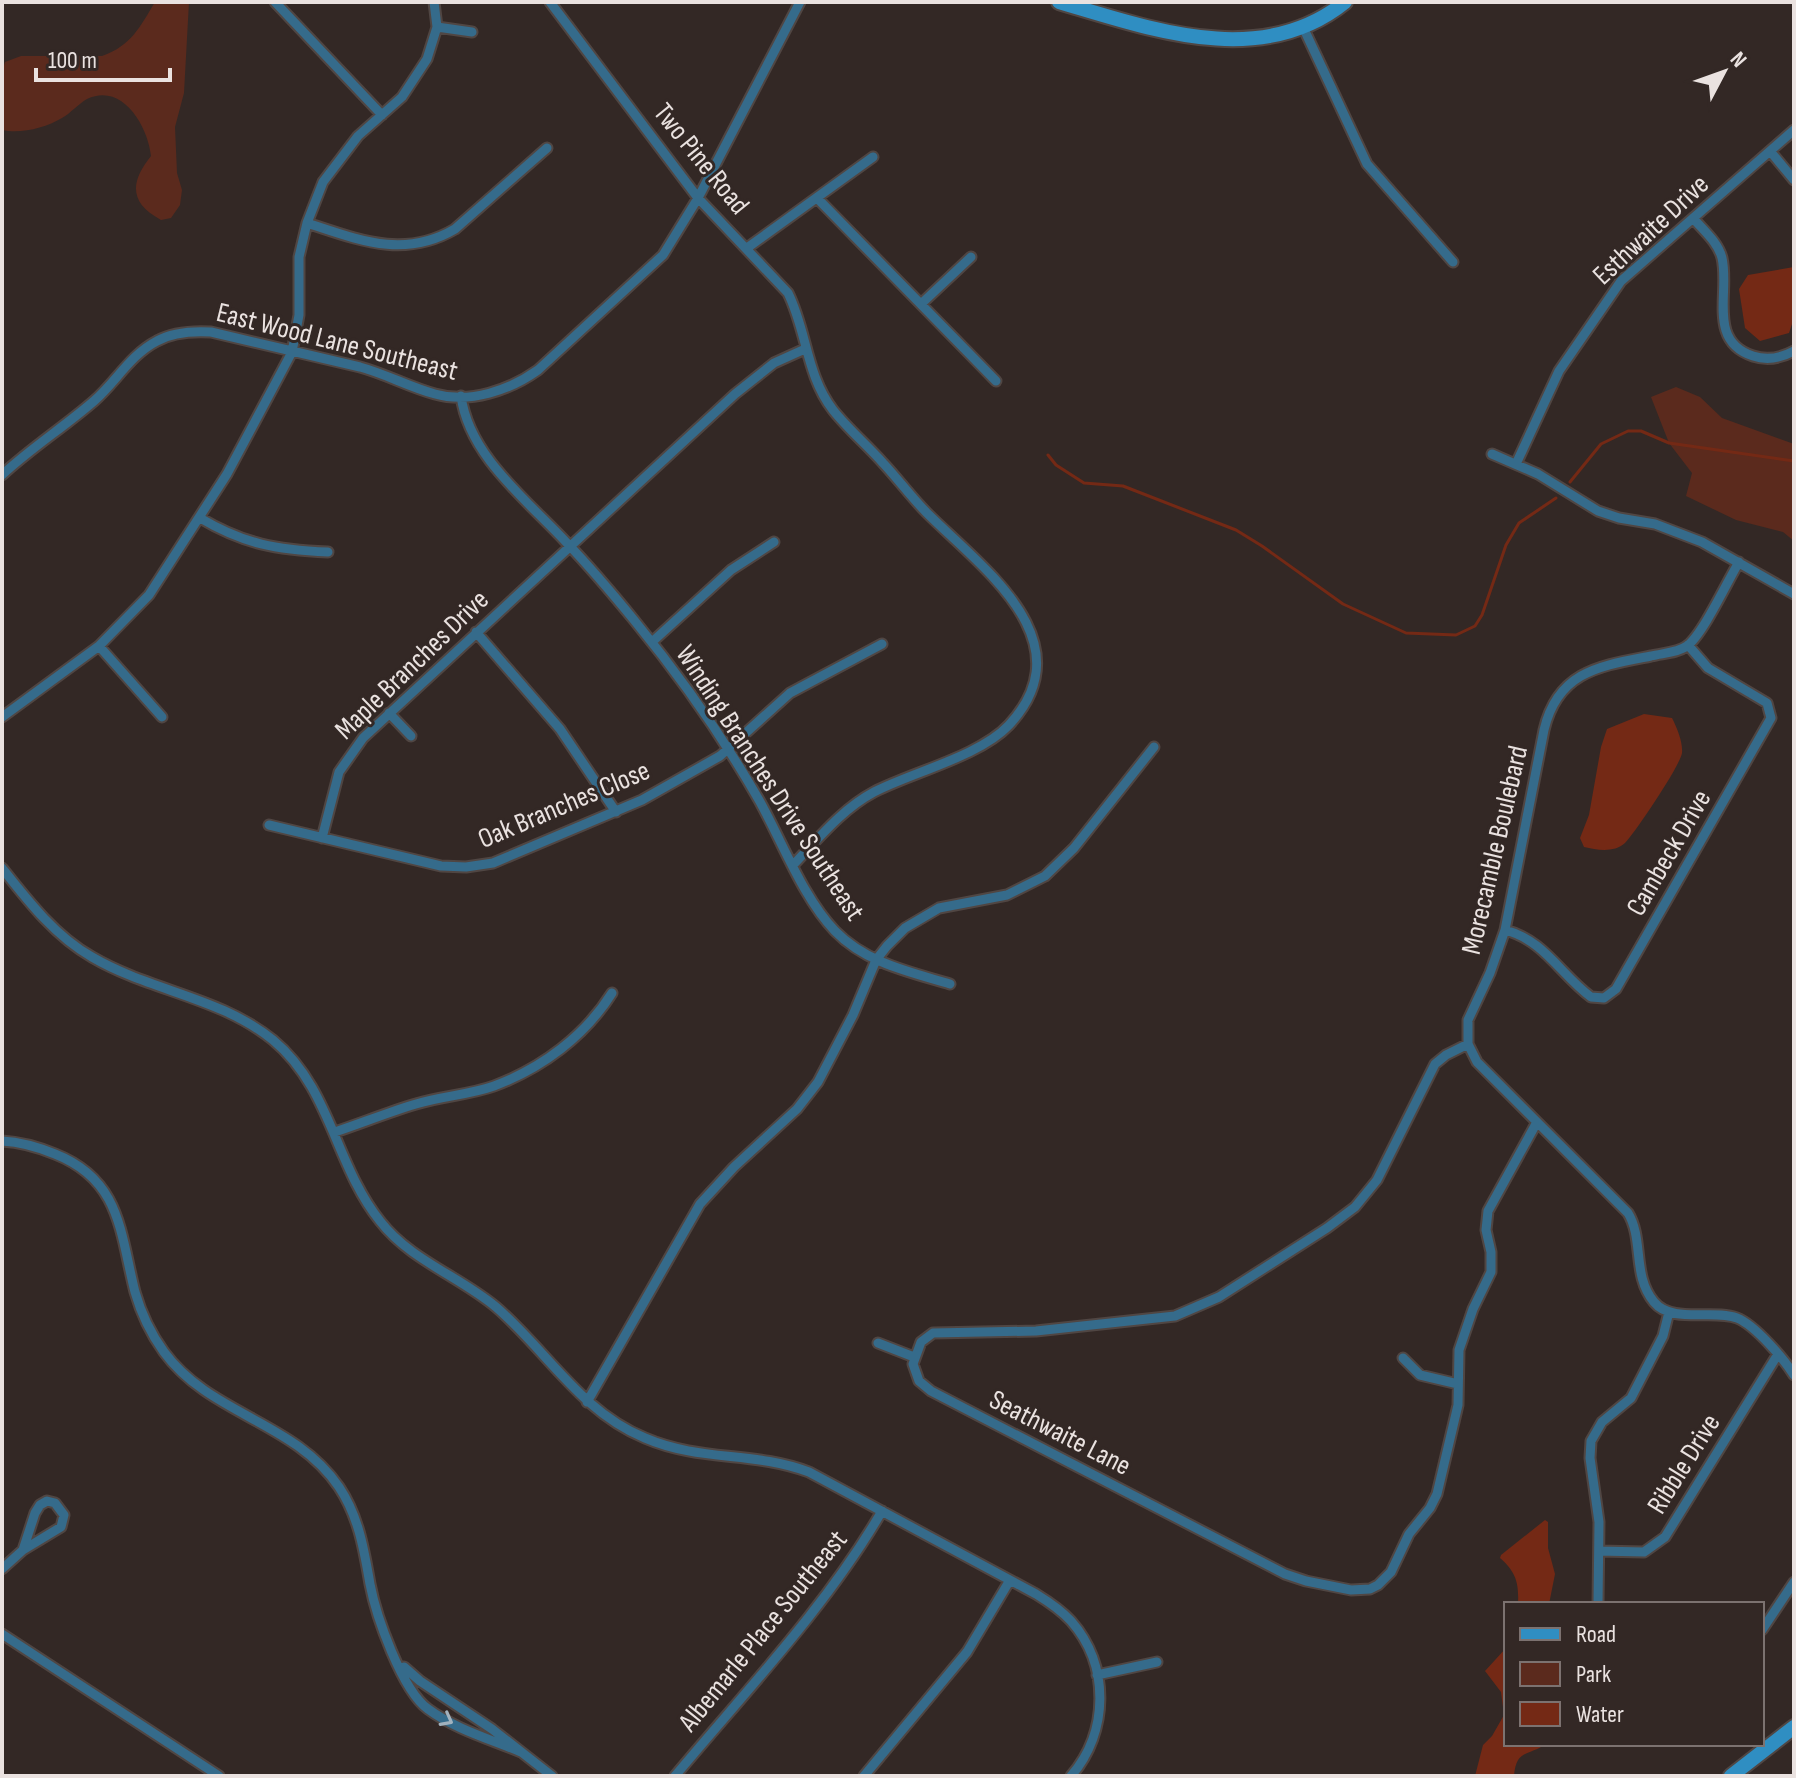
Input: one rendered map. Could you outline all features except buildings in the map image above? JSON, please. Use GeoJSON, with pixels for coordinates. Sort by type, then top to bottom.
{"type":"FeatureCollection","features":[{"type":"Feature","properties":{"kind":"street"},"geometry":{"type":"LineString","coordinates":[[275,2],[382,115]]}},
{"type":"Feature","properties":{"kind":"street"},"geometry":{"type":"LineString","coordinates":[[2,717],[99,646],[149,595],[200,518],[251,433],[292,352],[299,315],[299,257],[307,223],[323,182],[358,136],[402,97],[427,59],[437,27],[434,2]]}},
{"type":"Feature","properties":{"kind":"street","name":"Two Pine Road"},"geometry":{"type":"LineString","coordinates":[[550,2],[698,198],[788,293],[815,382],[837,416],[925,511],[1016,601],[1034,638],[1036,666],[1030,692],[1017,715],[999,734],[975,748],[865,797],[845,812],[794,864]]}},
{"type":"Feature","properties":{"kind":"street","name":"East Wood Lane Southeast"},"geometry":{"type":"LineString","coordinates":[[2,475],[96,399],[128,363],[156,341],[172,335],[211,332],[370,370],[438,395],[461,396],[501,391],[522,381],[538,370],[663,255],[698,198],[800,2]]}},
{"type":"Feature","properties":{"kind":"street"},"geometry":{"type":"LineString","coordinates":[[1059,2],[1209,39],[1245,41],[1303,27],[1345,2]]}},
{"type":"Feature","properties":{"kind":"street"},"geometry":{"type":"LineString","coordinates":[[437,27],[472,32]]}},
{"type":"Feature","properties":{"kind":"street"},"geometry":{"type":"LineString","coordinates":[[1303,27],[1367,164],[1453,262]]}},
{"type":"Feature","properties":{"kind":"street","name":"Esthwaite Drive"},"geometry":{"type":"LineString","coordinates":[[1516,464],[1553,383],[1626,276],[1794,130]]}},
{"type":"Feature","properties":{"kind":"street"},"geometry":{"type":"LineString","coordinates":[[307,223],[371,243],[395,246],[438,239],[455,229],[547,148]]}},
{"type":"Feature","properties":{"kind":"street"},"geometry":{"type":"LineString","coordinates":[[1770,151],[1794,180]]}},
{"type":"Feature","properties":{"kind":"street"},"geometry":{"type":"LineString","coordinates":[[747,248],[873,157]]}},
{"type":"Feature","properties":{"kind":"street"},"geometry":{"type":"LineString","coordinates":[[817,198],[996,381]]}},
{"type":"Feature","properties":{"kind":"street"},"geometry":{"type":"LineString","coordinates":[[1693,218],[1714,243],[1722,259],[1722,314],[1731,340],[1744,352],[1760,358],[1778,358],[1794,351]]}},
{"type":"Feature","properties":{"kind":"street"},"geometry":{"type":"LineString","coordinates":[[921,304],[971,257]]}},
{"type":"Feature","properties":{"kind":"street","name":"Maple Branches Drive"},"geometry":{"type":"LineString","coordinates":[[322,838],[334,785],[345,760],[363,738],[749,382],[774,363],[805,349]]}},
{"type":"Feature","properties":{"kind":"street","name":"Winding Branches Drive Southeast"},"geometry":{"type":"LineString","coordinates":[[461,396],[466,420],[482,451],[570,546],[652,642],[728,750],[817,906],[834,930],[853,947],[876,960],[950,984]]}},
{"type":"Feature","properties":{"kind":"street"},"geometry":{"type":"LineString","coordinates":[[1492,454],[1538,474],[1598,511],[1665,527],[1702,542],[1794,594]]}},
{"type":"Feature","properties":{"kind":"street"},"geometry":{"type":"LineString","coordinates":[[200,518],[253,544],[284,550],[328,552]]}},
{"type":"Feature","properties":{"kind":"street"},"geometry":{"type":"LineString","coordinates":[[652,642],[731,570],[774,542]]}},
{"type":"Feature","properties":{"kind":"street"},"geometry":{"type":"LineString","coordinates":[[1688,645],[1739,562]]}},
{"type":"Feature","properties":{"kind":"street"},"geometry":{"type":"LineString","coordinates":[[476,632],[560,729],[616,812]]}},
{"type":"Feature","properties":{"kind":"street","name":"Oak Branches Close"},"geometry":{"type":"LineString","coordinates":[[269,825],[441,866],[481,866],[511,857],[616,812],[698,770],[728,750],[790,693],[882,644]]}},
{"type":"Feature","properties":{"kind":"street","name":"Morecamble Boulebard"},"geometry":{"type":"LineString","coordinates":[[1468,1044],[1469,1014],[1490,973],[1505,930],[1544,730],[1557,698],[1573,681],[1601,665],[1670,652],[1688,645]]}},
{"type":"Feature","properties":{"kind":"street","name":"Cambeck Drive"},"geometry":{"type":"LineString","coordinates":[[1505,930],[1534,942],[1591,997],[1604,998],[1616,989],[1771,718],[1767,703],[1708,668],[1688,645]]}},
{"type":"Feature","properties":{"kind":"street"},"geometry":{"type":"LineString","coordinates":[[99,646],[162,717]]}},
{"type":"Feature","properties":{"kind":"street"},"geometry":{"type":"LineString","coordinates":[[389,713],[411,736]]}},
{"type":"Feature","properties":{"kind":"street"},"geometry":{"type":"LineString","coordinates":[[587,1402],[700,1204],[727,1173],[787,1120],[818,1082],[853,1015],[876,960],[905,928],[927,913],[951,904],[1007,895],[1045,876],[1074,848],[1154,747]]}},
{"type":"Feature","properties":{"kind":"street"},"geometry":{"type":"LineString","coordinates":[[2,868],[36,909],[82,951],[118,969],[225,1011],[268,1037],[286,1052],[307,1078],[362,1195],[390,1232],[412,1251],[495,1307],[587,1402],[618,1425],[658,1443],[709,1456],[780,1462],[809,1472],[1052,1604],[1072,1622],[1088,1647],[1097,1675],[1100,1704],[1096,1729],[1076,1774]]}},
{"type":"Feature","properties":{"kind":"street"},"geometry":{"type":"LineString","coordinates":[[335,1132],[418,1103],[492,1087],[535,1067],[597,1018],[612,993]]}},
{"type":"Feature","properties":{"kind":"street"},"geometry":{"type":"LineString","coordinates":[[878,1343],[914,1357],[921,1342],[940,1331],[1021,1332],[1152,1320],[1188,1312],[1219,1297],[1327,1228],[1363,1198],[1388,1159],[1435,1064],[1468,1044],[1477,1062],[1628,1213],[1635,1229],[1638,1261],[1655,1304],[1669,1312],[1737,1318],[1752,1328],[1794,1375]]}},
{"type":"Feature","properties":{"kind":"street","name":"Seathwaite Lane"},"geometry":{"type":"LineString","coordinates":[[914,1357],[914,1373],[924,1387],[1285,1574],[1351,1590],[1370,1589],[1385,1579],[1409,1534],[1434,1502],[1458,1405],[1457,1361],[1462,1337],[1491,1272],[1486,1230],[1488,1211],[1537,1122]]}},
{"type":"Feature","properties":{"kind":"street"},"geometry":{"type":"LineString","coordinates":[[2,1141],[61,1157],[82,1168],[96,1181],[110,1200],[121,1226],[138,1302],[164,1352],[210,1395],[280,1433],[307,1453],[331,1477],[345,1498],[356,1522],[376,1611],[414,1694],[426,1707],[466,1730],[521,1752]]}},
{"type":"Feature","properties":{"kind":"street"},"geometry":{"type":"LineString","coordinates":[[1598,1602],[1598,1511],[1590,1458],[1591,1441],[1602,1422],[1631,1398],[1663,1336],[1669,1312]]}},
{"type":"Feature","properties":{"kind":"street","name":"Ribble Drive"},"geometry":{"type":"LineString","coordinates":[[1599,1551],[1644,1552],[1665,1537],[1778,1354]]}},
{"type":"Feature","properties":{"kind":"street"},"geometry":{"type":"LineString","coordinates":[[1403,1358],[1420,1375],[1458,1384]]}},
{"type":"Feature","properties":{"kind":"street"},"geometry":{"type":"LineString","coordinates":[[2,1569],[23,1550],[64,1524],[62,1510],[55,1503],[47,1501],[37,1508],[23,1550]]}},
{"type":"Feature","properties":{"kind":"street","name":"Albemarle Place Southeast"},"geometry":{"type":"LineString","coordinates":[[675,1776],[834,1584],[882,1511]]}},
{"type":"Feature","properties":{"kind":"street"},"geometry":{"type":"LineString","coordinates":[[864,1776],[967,1652],[1010,1580]]}},
{"type":"Feature","properties":{"kind":"street"},"geometry":{"type":"LineString","coordinates":[[1764,1627],[1794,1582]]}},
{"type":"Feature","properties":{"kind":"street"},"geometry":{"type":"LineString","coordinates":[[2,1634],[219,1776]]}},
{"type":"Feature","properties":{"kind":"street"},"geometry":{"type":"LineString","coordinates":[[398,1662],[552,1776]]}},
{"type":"Feature","properties":{"kind":"street"},"geometry":{"type":"LineString","coordinates":[[1097,1675],[1157,1662]]}},
{"type":"Feature","properties":{"kind":"street"},"geometry":{"type":"LineString","coordinates":[[1731,1776],[1794,1727]]}},
{"type":"Feature","properties":{"kind":"green space"},"geometry":{"type":"Polygon","coordinates":[[[155,2],[189,2],[184,93],[175,127],[177,173],[182,190],[180,205],[171,218],[161,220],[138,199],[136,183],[151,156],[145,132],[122,102],[100,95],[87,99],[48,125],[25,131],[2,130],[2,72],[5,62],[21,56],[102,56],[112,52],[128,41],[155,2]]]}},
{"type":"Feature","properties":{"kind":"green space"},"geometry":{"type":"Polygon","coordinates":[[[1676,387],[1700,397],[1722,418],[1794,444],[1794,541],[1783,532],[1736,520],[1686,496],[1692,473],[1669,443],[1651,397],[1676,387]]]}},
{"type":"Feature","properties":{"kind":"water"},"geometry":{"type":"Polygon","coordinates":[[[1794,267],[1794,318],[1789,333],[1760,341],[1745,328],[1739,289],[1748,275],[1794,267]]]}},
{"type":"Feature","properties":{"kind":"water"},"geometry":{"type":"Polygon","coordinates":[[[1644,714],[1672,718],[1682,744],[1679,760],[1625,843],[1611,849],[1584,847],[1580,838],[1589,815],[1607,729],[1644,714]]]}},
{"type":"Feature","properties":{"kind":"water"},"geometry":{"type":"Polygon","coordinates":[[[1545,1520],[1548,1522],[1548,1548],[1555,1574],[1549,1602],[1518,1602],[1515,1578],[1500,1558],[1545,1520]]]}},
{"type":"Feature","properties":{"kind":"water"},"geometry":{"type":"Polygon","coordinates":[[[1504,1650],[1504,1715],[1501,1692],[1485,1671],[1504,1650]]]}},
{"type":"Feature","properties":{"kind":"water"},"geometry":{"type":"Polygon","coordinates":[[[1504,1715],[1504,1746],[1543,1746],[1524,1754],[1517,1761],[1514,1776],[1475,1776],[1483,1745],[1504,1715]]]}},
{"type":"Feature","properties":{"kind":"waterway"},"geometry":{"type":"LineString","coordinates":[[1570,482],[1601,444],[1628,431],[1641,431],[1669,443],[1794,461]]}},
{"type":"Feature","properties":{"kind":"waterway"},"geometry":{"type":"LineString","coordinates":[[1048,455],[1056,465],[1084,483],[1123,486],[1236,530],[1343,604],[1406,633],[1456,635],[1475,626],[1482,615],[1506,545],[1519,523],[1556,498]]}}]}
